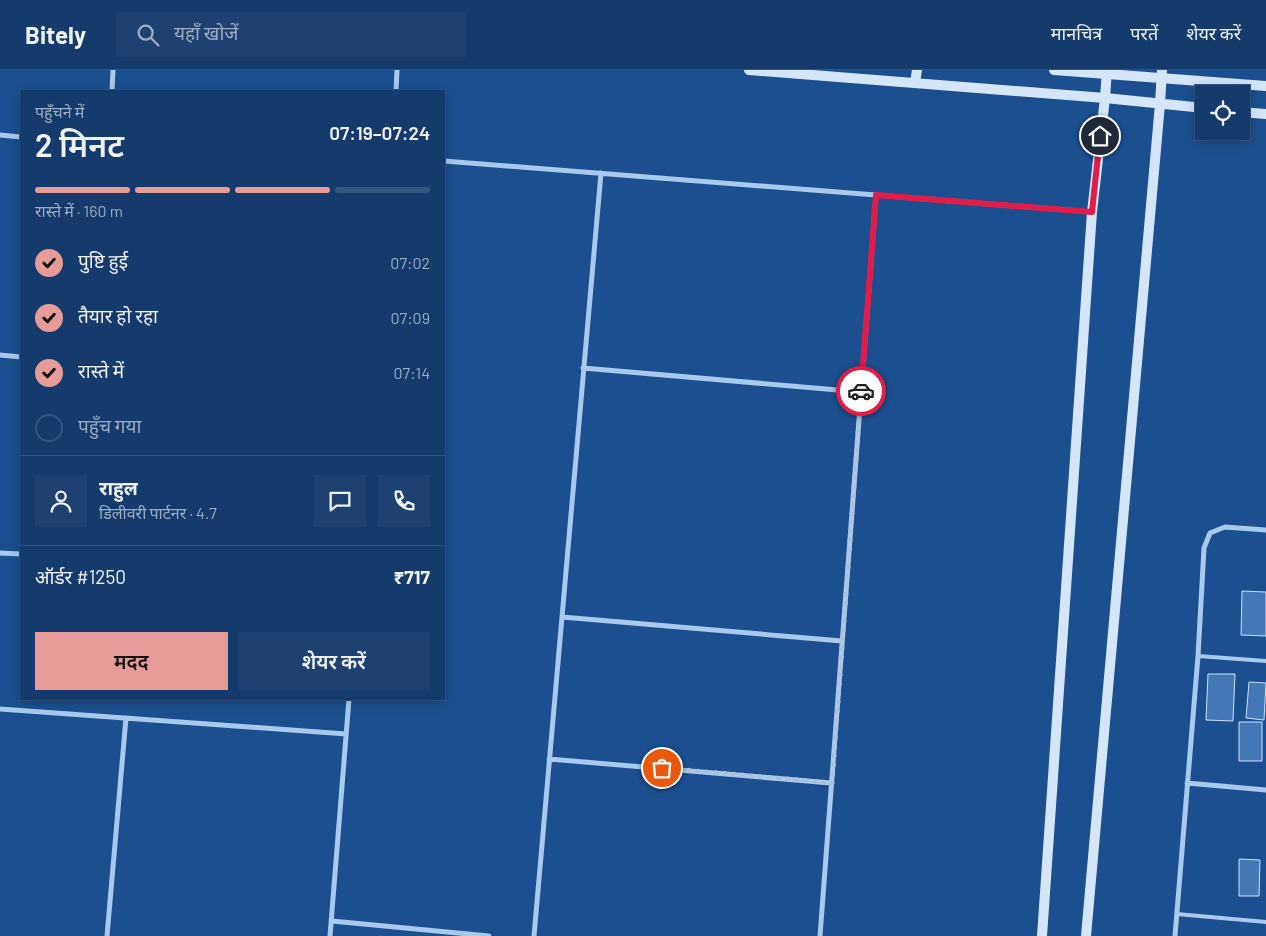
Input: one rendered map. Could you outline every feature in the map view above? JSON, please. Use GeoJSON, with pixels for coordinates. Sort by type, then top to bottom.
{"type":"FeatureCollection","features":[{"type":"Feature","properties":{"kind":"street"},"geometry":{"type":"LineString","coordinates":[[112,90],[113,70]]}},
{"type":"Feature","properties":{"kind":"street"},"geometry":{"type":"LineString","coordinates":[[396,90],[397,70]]}},
{"type":"Feature","properties":{"kind":"street"},"geometry":{"type":"LineString","coordinates":[[749,70],[1105,98],[1195,107]]}},
{"type":"Feature","properties":{"kind":"street"},"geometry":{"type":"LineString","coordinates":[[915,83],[917,70]]}},
{"type":"Feature","properties":{"kind":"street"},"geometry":{"type":"LineString","coordinates":[[1054,70],[1266,86]]}},
{"type":"Feature","properties":{"kind":"street"},"geometry":{"type":"LineString","coordinates":[[1042,936],[1092,212],[1107,70]]}},
{"type":"Feature","properties":{"kind":"street"},"geometry":{"type":"LineString","coordinates":[[1086,936],[1162,70]]}},
{"type":"Feature","properties":{"kind":"street"},"geometry":{"type":"LineString","coordinates":[[1250,113],[1266,114]]}},
{"type":"Feature","properties":{"kind":"street"},"geometry":{"type":"LineString","coordinates":[[0,135],[20,137]]}},
{"type":"Feature","properties":{"kind":"street"},"geometry":{"type":"LineString","coordinates":[[445,160],[1092,212]]}},
{"type":"Feature","properties":{"kind":"street"},"geometry":{"type":"LineString","coordinates":[[534,936],[600,173]]}},
{"type":"Feature","properties":{"kind":"street"},"geometry":{"type":"LineString","coordinates":[[820,936],[876,195]]}},
{"type":"Feature","properties":{"kind":"street"},"geometry":{"type":"LineString","coordinates":[[0,356],[20,357]]}},
{"type":"Feature","properties":{"kind":"street"},"geometry":{"type":"LineString","coordinates":[[583,368],[861,392]]}},
{"type":"Feature","properties":{"kind":"street"},"geometry":{"type":"LineString","coordinates":[[1175,936],[1198,656],[1204,548],[1210,533],[1225,527],[1266,530]]}},
{"type":"Feature","properties":{"kind":"street"},"geometry":{"type":"LineString","coordinates":[[0,552],[20,554]]}},
{"type":"Feature","properties":{"kind":"street"},"geometry":{"type":"LineString","coordinates":[[562,617],[842,641]]}},
{"type":"Feature","properties":{"kind":"street"},"geometry":{"type":"LineString","coordinates":[[330,936],[349,700]]}},
{"type":"Feature","properties":{"kind":"street"},"geometry":{"type":"LineString","coordinates":[[0,709],[346,734]]}},
{"type":"Feature","properties":{"kind":"street"},"geometry":{"type":"LineString","coordinates":[[107,936],[126,718]]}},
{"type":"Feature","properties":{"kind":"street"},"geometry":{"type":"LineString","coordinates":[[549,759],[832,783]]}},
{"type":"Feature","properties":{"kind":"street"},"geometry":{"type":"LineString","coordinates":[[1187,783],[1266,790]]}},
{"type":"Feature","properties":{"kind":"street"},"geometry":{"type":"LineString","coordinates":[[332,921],[489,936]]}},
{"type":"Feature","properties":{"kind":"lane"},"geometry":{"type":"LineString","coordinates":[[1198,656],[1266,661]]}},
{"type":"Feature","properties":{"kind":"lane"},"geometry":{"type":"LineString","coordinates":[[1177,914],[1266,922]]}},
{"type":"Feature","properties":{"kind":"building"},"geometry":{"type":"Polygon","coordinates":[[[1242,591],[1266,592],[1266,636],[1241,635],[1242,591]]]}},
{"type":"Feature","properties":{"kind":"building"},"geometry":{"type":"Polygon","coordinates":[[[1208,674],[1235,674],[1233,721],[1206,720],[1208,674]]]}},
{"type":"Feature","properties":{"kind":"building"},"geometry":{"type":"Polygon","coordinates":[[[1249,682],[1266,683],[1264,720],[1246,718],[1249,682]]]}},
{"type":"Feature","properties":{"kind":"building"},"geometry":{"type":"Polygon","coordinates":[[[1239,722],[1262,722],[1262,761],[1239,761],[1239,722]]]}},
{"type":"Feature","properties":{"kind":"building"},"geometry":{"type":"Polygon","coordinates":[[[1239,859],[1260,860],[1259,896],[1239,896],[1239,859]]]}},
{"type":"Feature","properties":{"kind":"way so far"},"geometry":{"type":"LineString","coordinates":[[662,768],[832,783],[861,391]]}},
{"type":"Feature","properties":{"kind":"route"},"geometry":{"type":"LineString","coordinates":[[861,391],[876,195],[1092,212],[1100,136]]}}]}
